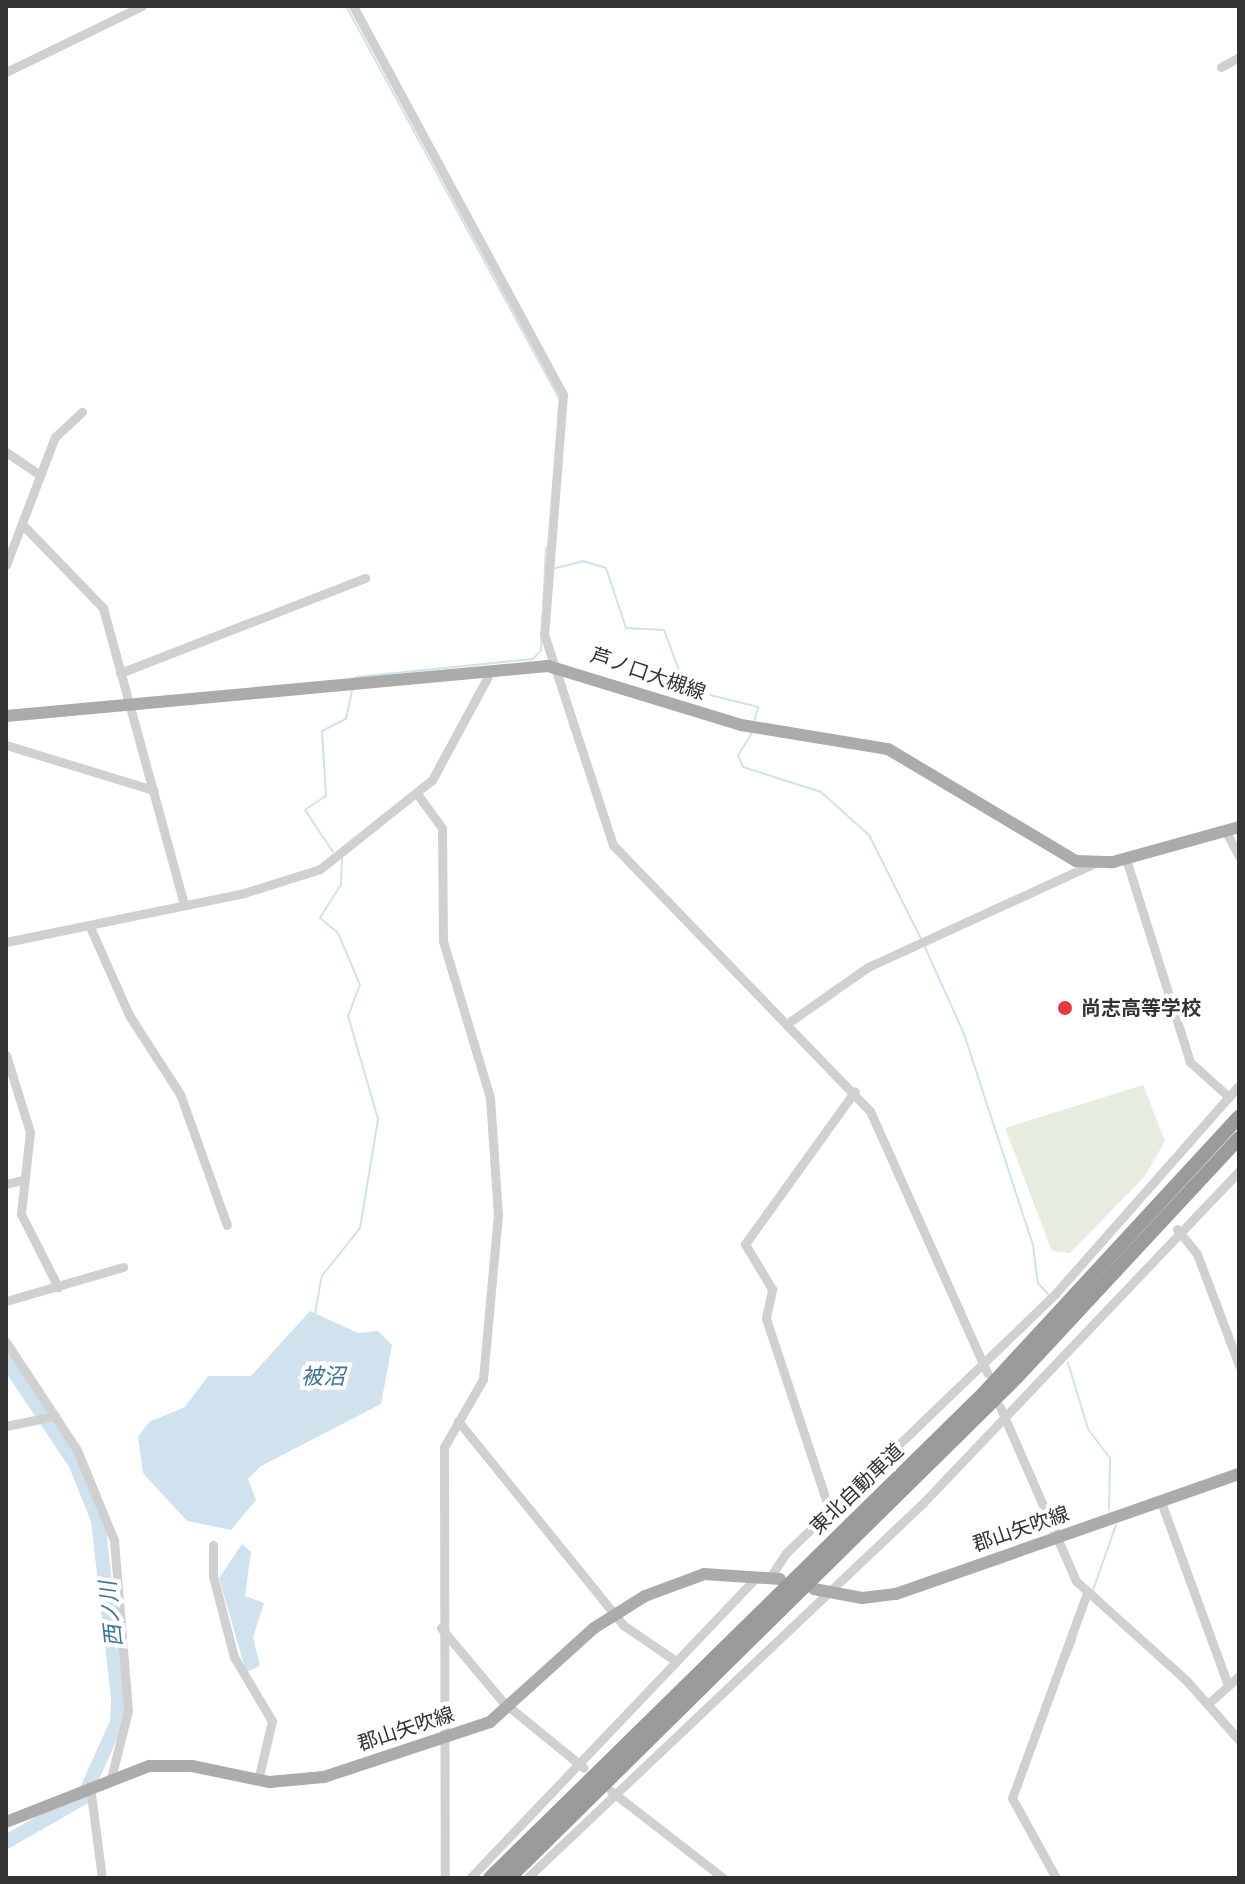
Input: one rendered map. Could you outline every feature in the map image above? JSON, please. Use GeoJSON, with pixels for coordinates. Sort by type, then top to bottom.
{"type":"FeatureCollection","features":[{"type":"Feature","properties":{"kind":"highway","name":"東北自動車道"},"geometry":{"type":"LineString","coordinates":[[490,1878],[984,1393],[1239,1117]]}},
{"type":"Feature","properties":{"kind":"highway","name":"東北自動車道"},"geometry":{"type":"LineString","coordinates":[[509,1878],[1037,1357],[1239,1138]]}},
{"type":"Feature","properties":{"kind":"main road","name":"芦ノ口大槻線"},"geometry":{"type":"LineString","coordinates":[[6,716],[548,666],[741,725],[888,749],[1052,850],[1093,864],[1126,859],[1239,827]]}},
{"type":"Feature","properties":{"kind":"main road","name":"郡山矢吹線"},"geometry":{"type":"LineString","coordinates":[[814,1589],[831,1593],[896,1594],[1239,1474]]}},
{"type":"Feature","properties":{"kind":"main road","name":"郡山矢吹線"},"geometry":{"type":"LineString","coordinates":[[6,1822],[111,1778],[171,1764],[258,1780],[324,1777],[441,1739],[512,1709],[615,1614],[692,1577],[771,1576]]}},
{"type":"Feature","properties":{"kind":"street"},"geometry":{"type":"LineString","coordinates":[[6,72],[142,6]]}},
{"type":"Feature","properties":{"kind":"street"},"geometry":{"type":"LineString","coordinates":[[353,6],[563,395],[543,625],[548,666],[621,857],[855,1091],[884,1133],[984,1369]]}},
{"type":"Feature","properties":{"kind":"street"},"geometry":{"type":"LineString","coordinates":[[1221,67],[1239,57]]}},
{"type":"Feature","properties":{"kind":"street"},"geometry":{"type":"LineString","coordinates":[[6,565],[55,437],[82,412]]}},
{"type":"Feature","properties":{"kind":"street"},"geometry":{"type":"LineString","coordinates":[[6,452],[40,475]]}},
{"type":"Feature","properties":{"kind":"street"},"geometry":{"type":"LineString","coordinates":[[22,524],[99,599],[184,905]]}},
{"type":"Feature","properties":{"kind":"street"},"geometry":{"type":"LineString","coordinates":[[120,673],[365,578]]}},
{"type":"Feature","properties":{"kind":"street"},"geometry":{"type":"LineString","coordinates":[[6,942],[90,927],[320,869],[418,795],[442,767],[492,669]]}},
{"type":"Feature","properties":{"kind":"street"},"geometry":{"type":"LineString","coordinates":[[6,745],[153,790]]}},
{"type":"Feature","properties":{"kind":"street"},"geometry":{"type":"LineString","coordinates":[[418,795],[442,828],[443,941],[479,1056],[493,1130],[498,1214],[485,1365],[444,1447],[441,1739],[445,1878]]}},
{"type":"Feature","properties":{"kind":"street"},"geometry":{"type":"LineString","coordinates":[[1225,830],[1239,856]]}},
{"type":"Feature","properties":{"kind":"street"},"geometry":{"type":"LineString","coordinates":[[1126,859],[1190,1062],[1229,1097]]}},
{"type":"Feature","properties":{"kind":"street"},"geometry":{"type":"LineString","coordinates":[[788,1023],[868,967],[1093,864]]}},
{"type":"Feature","properties":{"kind":"street"},"geometry":{"type":"LineString","coordinates":[[90,927],[129,1015],[180,1094],[227,1225]]}},
{"type":"Feature","properties":{"kind":"street"},"geometry":{"type":"LineString","coordinates":[[6,1055],[29,1121],[22,1180],[24,1221],[58,1287]]}},
{"type":"Feature","properties":{"kind":"street"},"geometry":{"type":"LineString","coordinates":[[470,1878],[581,1766],[676,1661],[771,1576],[830,1512],[984,1369],[1239,1085]]}},
{"type":"Feature","properties":{"kind":"street"},"geometry":{"type":"LineString","coordinates":[[830,1512],[766,1318],[772,1289],[745,1244],[855,1091]]}},
{"type":"Feature","properties":{"kind":"street"},"geometry":{"type":"LineString","coordinates":[[527,1878],[612,1791],[831,1593],[1006,1420],[1239,1171]]}},
{"type":"Feature","properties":{"kind":"street"},"geometry":{"type":"LineString","coordinates":[[6,1184],[22,1180]]}},
{"type":"Feature","properties":{"kind":"street"},"geometry":{"type":"LineString","coordinates":[[1144,1191],[1152,1200]]}},
{"type":"Feature","properties":{"kind":"street"},"geometry":{"type":"LineString","coordinates":[[1180,1233],[1239,1365]]}},
{"type":"Feature","properties":{"kind":"street"},"geometry":{"type":"LineString","coordinates":[[6,1301],[123,1267]]}},
{"type":"Feature","properties":{"kind":"street"},"geometry":{"type":"LineString","coordinates":[[6,1342],[55,1416],[101,1501],[117,1557],[128,1711],[111,1778]]}},
{"type":"Feature","properties":{"kind":"street"},"geometry":{"type":"LineString","coordinates":[[1000,1407],[1054,1539],[1087,1593],[1209,1703],[1239,1740]]}},
{"type":"Feature","properties":{"kind":"street"},"geometry":{"type":"LineString","coordinates":[[6,1426],[55,1416]]}},
{"type":"Feature","properties":{"kind":"street"},"geometry":{"type":"LineString","coordinates":[[458,1421],[633,1635],[676,1661]]}},
{"type":"Feature","properties":{"kind":"street"},"geometry":{"type":"LineString","coordinates":[[1161,1502],[1228,1685]]}},
{"type":"Feature","properties":{"kind":"street"},"geometry":{"type":"LineString","coordinates":[[213,1545],[234,1657],[272,1721],[258,1780]]}},
{"type":"Feature","properties":{"kind":"street"},"geometry":{"type":"LineString","coordinates":[[1051,1876],[1012,1798],[1087,1593]]}},
{"type":"Feature","properties":{"kind":"street"},"geometry":{"type":"LineString","coordinates":[[441,1628],[512,1709],[581,1766]]}},
{"type":"Feature","properties":{"kind":"street"},"geometry":{"type":"LineString","coordinates":[[1209,1703],[1239,1676]]}},
{"type":"Feature","properties":{"kind":"street"},"geometry":{"type":"LineString","coordinates":[[86,1788],[102,1878]]}},
{"type":"Feature","properties":{"kind":"street"},"geometry":{"type":"LineString","coordinates":[[612,1791],[723,1878]]}},
{"type":"Feature","properties":{"kind":"shaded area"},"geometry":{"type":"Polygon","coordinates":[[[1143,1085],[1165,1141],[1145,1176],[1070,1253],[1052,1251],[1005,1128],[1143,1085]]]}},
{"type":"Feature","properties":{"kind":"water","name":"被沼"},"geometry":{"type":"Polygon","coordinates":[[[310,1311],[358,1333],[378,1331],[392,1345],[381,1404],[261,1466],[248,1479],[256,1500],[231,1530],[187,1521],[143,1473],[138,1437],[149,1422],[185,1407],[208,1376],[251,1376],[310,1311]]]}},
{"type":"Feature","properties":{"kind":"water"},"geometry":{"type":"Polygon","coordinates":[[[242,1544],[251,1552],[245,1596],[264,1603],[253,1637],[260,1666],[246,1672],[219,1578],[242,1544]]]}},
{"type":"Feature","properties":{"kind":"waterway"},"geometry":{"type":"LineString","coordinates":[[346,6],[559,399]]}},
{"type":"Feature","properties":{"kind":"waterway"},"geometry":{"type":"LineString","coordinates":[[356,677],[533,659],[541,650],[546,548]]}},
{"type":"Feature","properties":{"kind":"waterway"},"geometry":{"type":"LineString","coordinates":[[552,569],[583,561],[606,568],[626,628],[664,630],[680,673],[706,694],[758,707],[754,723]]}},
{"type":"Feature","properties":{"kind":"waterway"},"geometry":{"type":"LineString","coordinates":[[333,852],[305,810],[326,796],[322,731],[346,719],[352,691]]}},
{"type":"Feature","properties":{"kind":"waterway"},"geometry":{"type":"LineString","coordinates":[[752,733],[738,755],[743,767],[821,792],[869,835],[921,939]]}},
{"type":"Feature","properties":{"kind":"waterway"},"geometry":{"type":"LineString","coordinates":[[315,1314],[322,1276],[360,1228],[378,1119],[348,1016],[360,985],[338,933],[320,918],[341,885],[342,857]]}},
{"type":"Feature","properties":{"kind":"waterway"},"geometry":{"type":"LineString","coordinates":[[924,945],[964,1034],[1033,1245],[1038,1283],[1048,1294]]}},
{"type":"Feature","properties":{"kind":"waterway","name":"西ノ川"},"geometry":{"type":"LineString","coordinates":[[6,1360],[75,1463],[98,1520],[118,1699],[117,1722],[83,1798],[6,1842]]}},
{"type":"Feature","properties":{"kind":"waterway"},"geometry":{"type":"LineString","coordinates":[[1068,1363],[1088,1429],[1110,1458],[1109,1510]]}},
{"type":"Feature","properties":{"kind":"waterway"},"geometry":{"type":"LineString","coordinates":[[1093,1590],[1116,1525]]}},
{"type":"Feature","properties":{"kind":"waterway"},"geometry":{"type":"LineString","coordinates":[[1069,1656],[1075,1640]]}},
{"type":"Feature","properties":{"kind":"place","name":"尚志高等学校"},"geometry":{"type":"Point","coordinates":[1065,1008]}}]}
